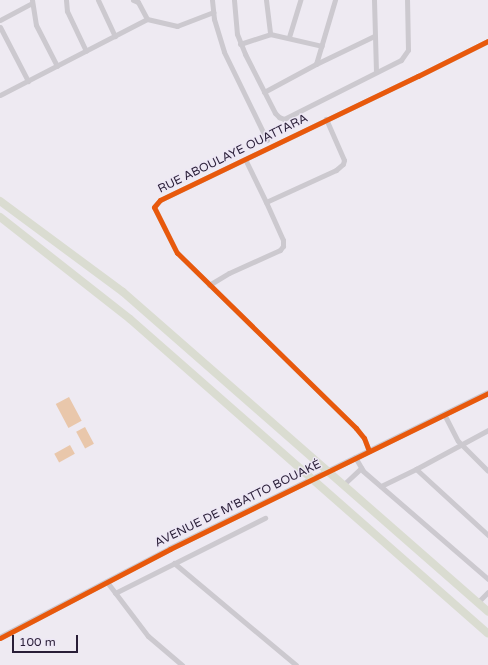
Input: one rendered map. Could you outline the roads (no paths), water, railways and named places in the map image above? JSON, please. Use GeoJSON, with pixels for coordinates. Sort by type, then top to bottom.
{"type":"FeatureCollection","features":[{"type":"Feature","properties":{"kind":"highway"},"geometry":{"type":"LineString","coordinates":[[0,201],[123,292],[343,486],[488,611]]}},
{"type":"Feature","properties":{"kind":"highway"},"geometry":{"type":"LineString","coordinates":[[0,217],[130,320],[488,632]]}},
{"type":"Feature","properties":{"kind":"street"},"geometry":{"type":"LineString","coordinates":[[66,0],[67,11],[86,51]]}},
{"type":"Feature","properties":{"kind":"street"},"geometry":{"type":"LineString","coordinates":[[98,0],[115,36]]}},
{"type":"Feature","properties":{"kind":"street"},"geometry":{"type":"LineString","coordinates":[[212,0],[213,12],[224,52],[267,140]]}},
{"type":"Feature","properties":{"kind":"street"},"geometry":{"type":"LineString","coordinates":[[234,0],[240,44],[275,113],[284,119],[402,60],[408,50],[408,0]]}},
{"type":"Feature","properties":{"kind":"street"},"geometry":{"type":"LineString","coordinates":[[266,0],[270,34]]}},
{"type":"Feature","properties":{"kind":"street"},"geometry":{"type":"LineString","coordinates":[[289,37],[300,0]]}},
{"type":"Feature","properties":{"kind":"street"},"geometry":{"type":"LineString","coordinates":[[316,64],[335,0]]}},
{"type":"Feature","properties":{"kind":"street"},"geometry":{"type":"LineString","coordinates":[[374,0],[376,72]]}},
{"type":"Feature","properties":{"kind":"street"},"geometry":{"type":"LineString","coordinates":[[137,1],[147,19]]}},
{"type":"Feature","properties":{"kind":"street"},"geometry":{"type":"LineString","coordinates":[[0,20],[32,2],[36,25],[57,66]]}},
{"type":"Feature","properties":{"kind":"street"},"geometry":{"type":"LineString","coordinates":[[0,95],[147,19],[177,26],[213,12]]}},
{"type":"Feature","properties":{"kind":"street"},"geometry":{"type":"LineString","coordinates":[[0,27],[28,81]]}},
{"type":"Feature","properties":{"kind":"street"},"geometry":{"type":"LineString","coordinates":[[240,44],[270,34],[289,37],[322,46]]}},
{"type":"Feature","properties":{"kind":"street"},"geometry":{"type":"LineString","coordinates":[[264,92],[316,64],[374,36]]}},
{"type":"Feature","properties":{"kind":"street","name":"RUE ABOULAYE OUATTARA"},"geometry":{"type":"LineString","coordinates":[[369,450],[364,438],[356,428],[177,253],[154,207],[160,200],[418,76],[488,40]]}},
{"type":"Feature","properties":{"kind":"street"},"geometry":{"type":"LineString","coordinates":[[266,202],[336,170],[343,164],[344,160],[326,119]]}},
{"type":"Feature","properties":{"kind":"street"},"geometry":{"type":"LineString","coordinates":[[209,285],[229,273],[280,250],[283,246],[283,240],[245,159]]}},
{"type":"Feature","properties":{"kind":"street","name":"AVENUE DE M'BATTO BOUAKÉ"},"geometry":{"type":"LineString","coordinates":[[0,638],[311,479],[488,393]]}},
{"type":"Feature","properties":{"kind":"street"},"geometry":{"type":"LineString","coordinates":[[444,414],[458,441],[488,471]]}},
{"type":"Feature","properties":{"kind":"street"},"geometry":{"type":"LineString","coordinates":[[381,486],[488,430]]}},
{"type":"Feature","properties":{"kind":"street"},"geometry":{"type":"LineString","coordinates":[[355,457],[361,468],[488,580]]}},
{"type":"Feature","properties":{"kind":"street"},"geometry":{"type":"LineString","coordinates":[[343,486],[361,468]]}},
{"type":"Feature","properties":{"kind":"street"},"geometry":{"type":"LineString","coordinates":[[416,469],[488,535]]}},
{"type":"Feature","properties":{"kind":"street"},"geometry":{"type":"LineString","coordinates":[[115,593],[265,518]]}},
{"type":"Feature","properties":{"kind":"street"},"geometry":{"type":"LineString","coordinates":[[174,563],[296,665]]}},
{"type":"Feature","properties":{"kind":"street"},"geometry":{"type":"LineString","coordinates":[[107,582],[148,636],[182,665]]}},
{"type":"Feature","properties":{"kind":"street"},"geometry":{"type":"LineString","coordinates":[[478,602],[488,592]]}}]}
